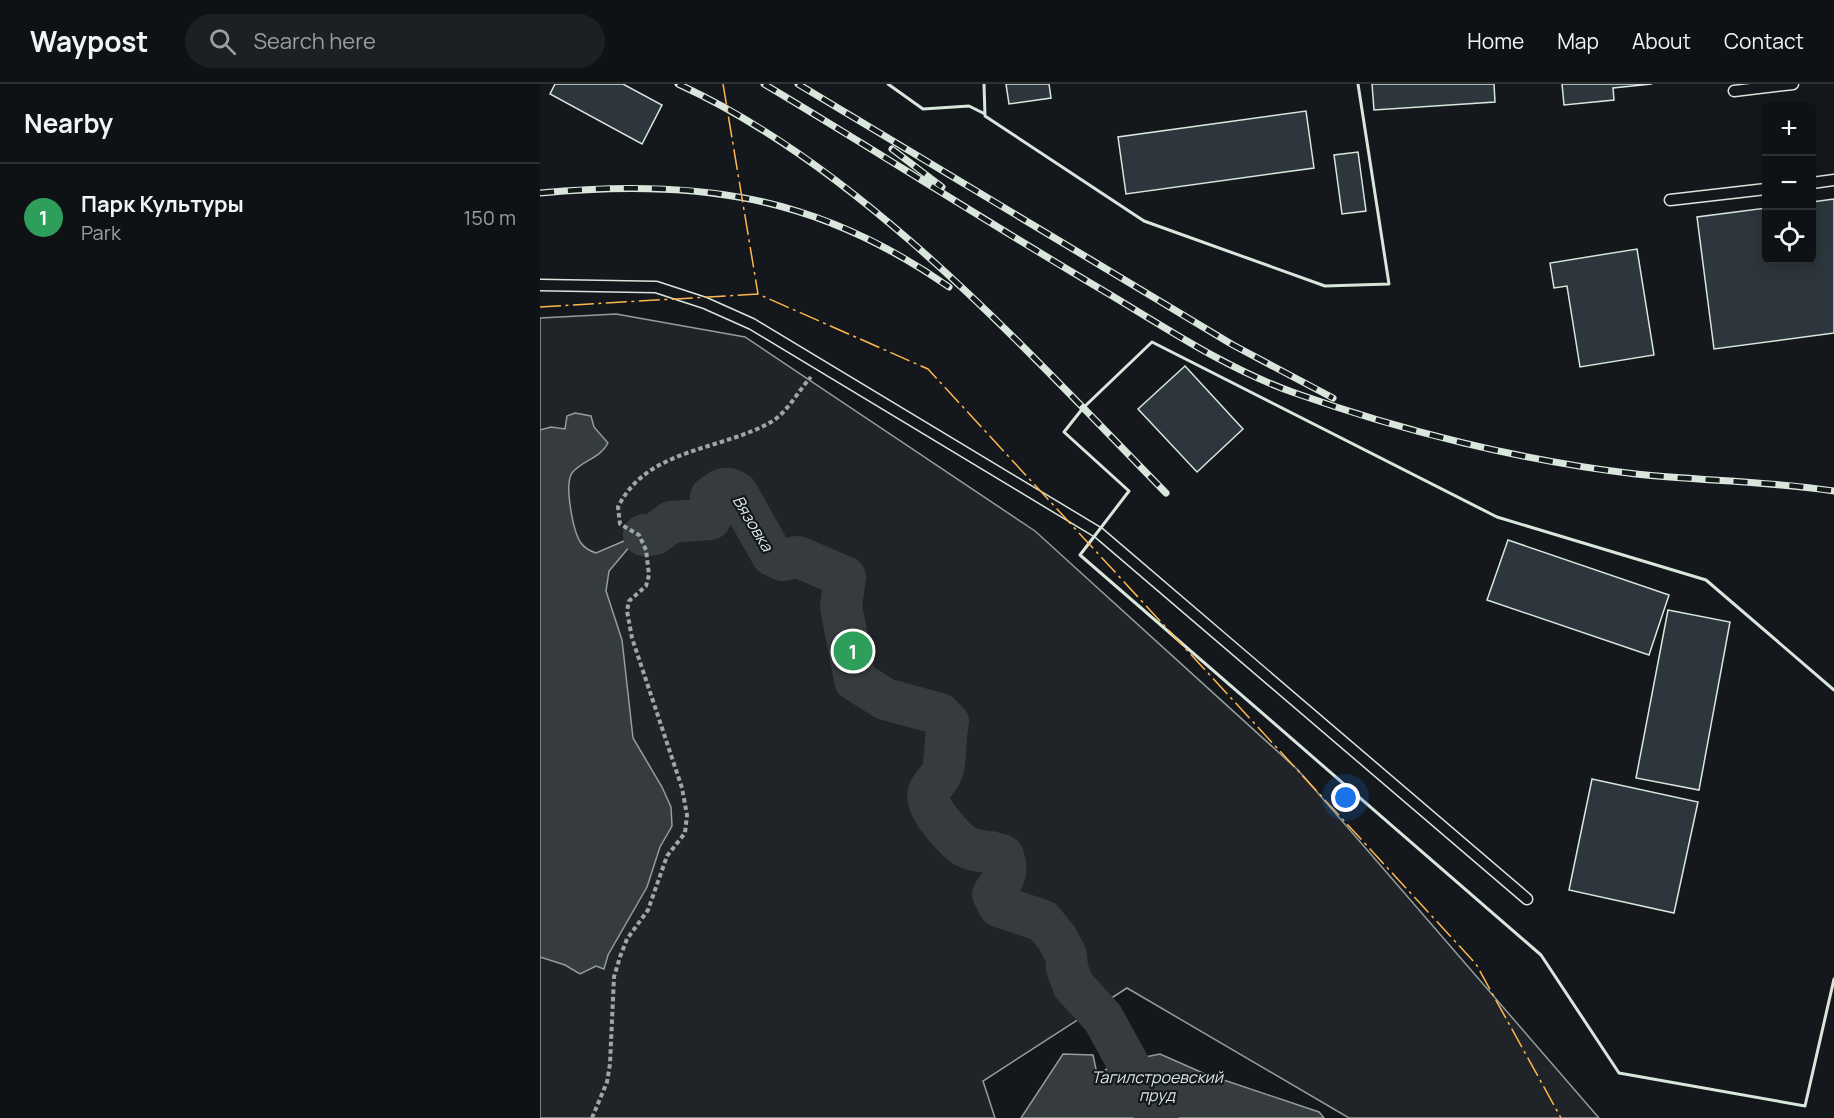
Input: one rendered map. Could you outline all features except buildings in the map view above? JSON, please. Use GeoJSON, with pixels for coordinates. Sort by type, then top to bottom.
{"type":"FeatureCollection","features":[{"type":"Feature","properties":{"kind":"lane"},"geometry":{"type":"LineString","coordinates":[[1734,91],[1793,84]]}},
{"type":"Feature","properties":{"kind":"lane"},"geometry":{"type":"LineString","coordinates":[[1816,182],[1834,180]]}},
{"type":"Feature","properties":{"kind":"lane"},"geometry":{"type":"LineString","coordinates":[[1670,200],[1762,190]]}},
{"type":"Feature","properties":{"kind":"lane"},"geometry":{"type":"LineString","coordinates":[[540,285],[656,287],[705,303],[752,324],[1099,533],[1527,898]]}},
{"type":"Feature","properties":{"kind":"path"},"geometry":{"type":"LineString","coordinates":[[592,1118],[607,1082],[614,977],[620,957],[627,939],[648,910],[668,856],[685,833],[687,815],[682,788],[632,638],[627,611],[629,601],[646,586],[649,575],[646,550],[639,536],[620,524],[618,507],[636,479],[659,464],[772,421],[821,366]]}},
{"type":"Feature","properties":{"kind":"shaded area"},"geometry":{"type":"Polygon","coordinates":[[[616,314],[745,337],[1035,531],[1298,770],[1599,1118],[1349,1118],[1127,988],[983,1081],[995,1118],[540,1118],[540,318],[616,314]]]}},
{"type":"Feature","properties":{"kind":"water"},"geometry":{"type":"Polygon","coordinates":[[[575,413],[591,416],[594,427],[608,443],[600,453],[576,469],[570,479],[570,508],[578,537],[584,547],[596,553],[624,541],[636,539],[609,571],[606,591],[622,640],[633,738],[671,807],[672,826],[660,847],[647,887],[608,955],[604,969],[596,966],[580,974],[565,965],[540,957],[540,430],[551,427],[565,429],[567,416],[575,413]]]}},
{"type":"Feature","properties":{"kind":"water","name":"Тагилстроевский пруд"},"geometry":{"type":"Polygon","coordinates":[[[1063,1054],[1093,1055],[1097,1074],[1121,1062],[1160,1054],[1203,1073],[1319,1112],[1324,1118],[1021,1118],[1063,1054]]]}},
{"type":"Feature","properties":{"kind":"waterway","name":"Вязовка"},"geometry":{"type":"LineString","coordinates":[[644,535],[655,534],[671,522],[710,519],[711,497],[721,490],[730,489],[737,493],[772,555],[782,560],[798,557],[845,577],[841,606],[855,680],[885,699],[940,714],[948,722],[943,769],[932,786],[928,798],[934,813],[963,845],[973,850],[1003,856],[1004,876],[993,894],[999,906],[1043,921],[1057,938],[1066,955],[1067,968],[1073,985],[1103,1018],[1158,1118]]}},
{"type":"Feature","properties":{"kind":"railway"},"geometry":{"type":"LineString","coordinates":[[678,84],[747,120],[813,163],[877,213],[998,322],[1166,493]]}},
{"type":"Feature","properties":{"kind":"railway"},"geometry":{"type":"LineString","coordinates":[[764,84],[1177,335],[1271,384],[1378,420],[1507,453],[1636,474],[1834,491]]}},
{"type":"Feature","properties":{"kind":"railway"},"geometry":{"type":"LineString","coordinates":[[798,84],[1233,345],[1333,398]]}},
{"type":"Feature","properties":{"kind":"railway"},"geometry":{"type":"LineString","coordinates":[[892,149],[942,187]]}},
{"type":"Feature","properties":{"kind":"railway"},"geometry":{"type":"LineString","coordinates":[[540,193],[652,188],[704,192],[754,200],[803,213],[851,231],[900,256],[949,287]]}},
{"type":"Feature","properties":{"kind":"wall"},"geometry":{"type":"LineString","coordinates":[[888,84],[923,109],[969,106],[985,114]]}},
{"type":"Feature","properties":{"kind":"wall"},"geometry":{"type":"LineString","coordinates":[[984,84],[985,116],[1144,221],[1325,286],[1389,284],[1358,84]]}},
{"type":"Feature","properties":{"kind":"wall"},"geometry":{"type":"LineString","coordinates":[[1834,690],[1706,580],[1497,517],[1152,342],[1083,408],[1064,432],[1129,491],[1080,555],[1541,955],[1619,1073],[1805,1106],[1834,979]]}},
{"type":"Feature","properties":{"kind":"power"},"geometry":{"type":"LineString","coordinates":[[723,84],[758,294]]}},
{"type":"Feature","properties":{"kind":"power"},"geometry":{"type":"LineString","coordinates":[[540,307],[758,294],[928,369],[1476,964],[1561,1118]]}},
{"type":"Feature","properties":{"kind":"place","name":"Парк Культуры"},"geometry":{"type":"Point","coordinates":[853,651]}}]}
